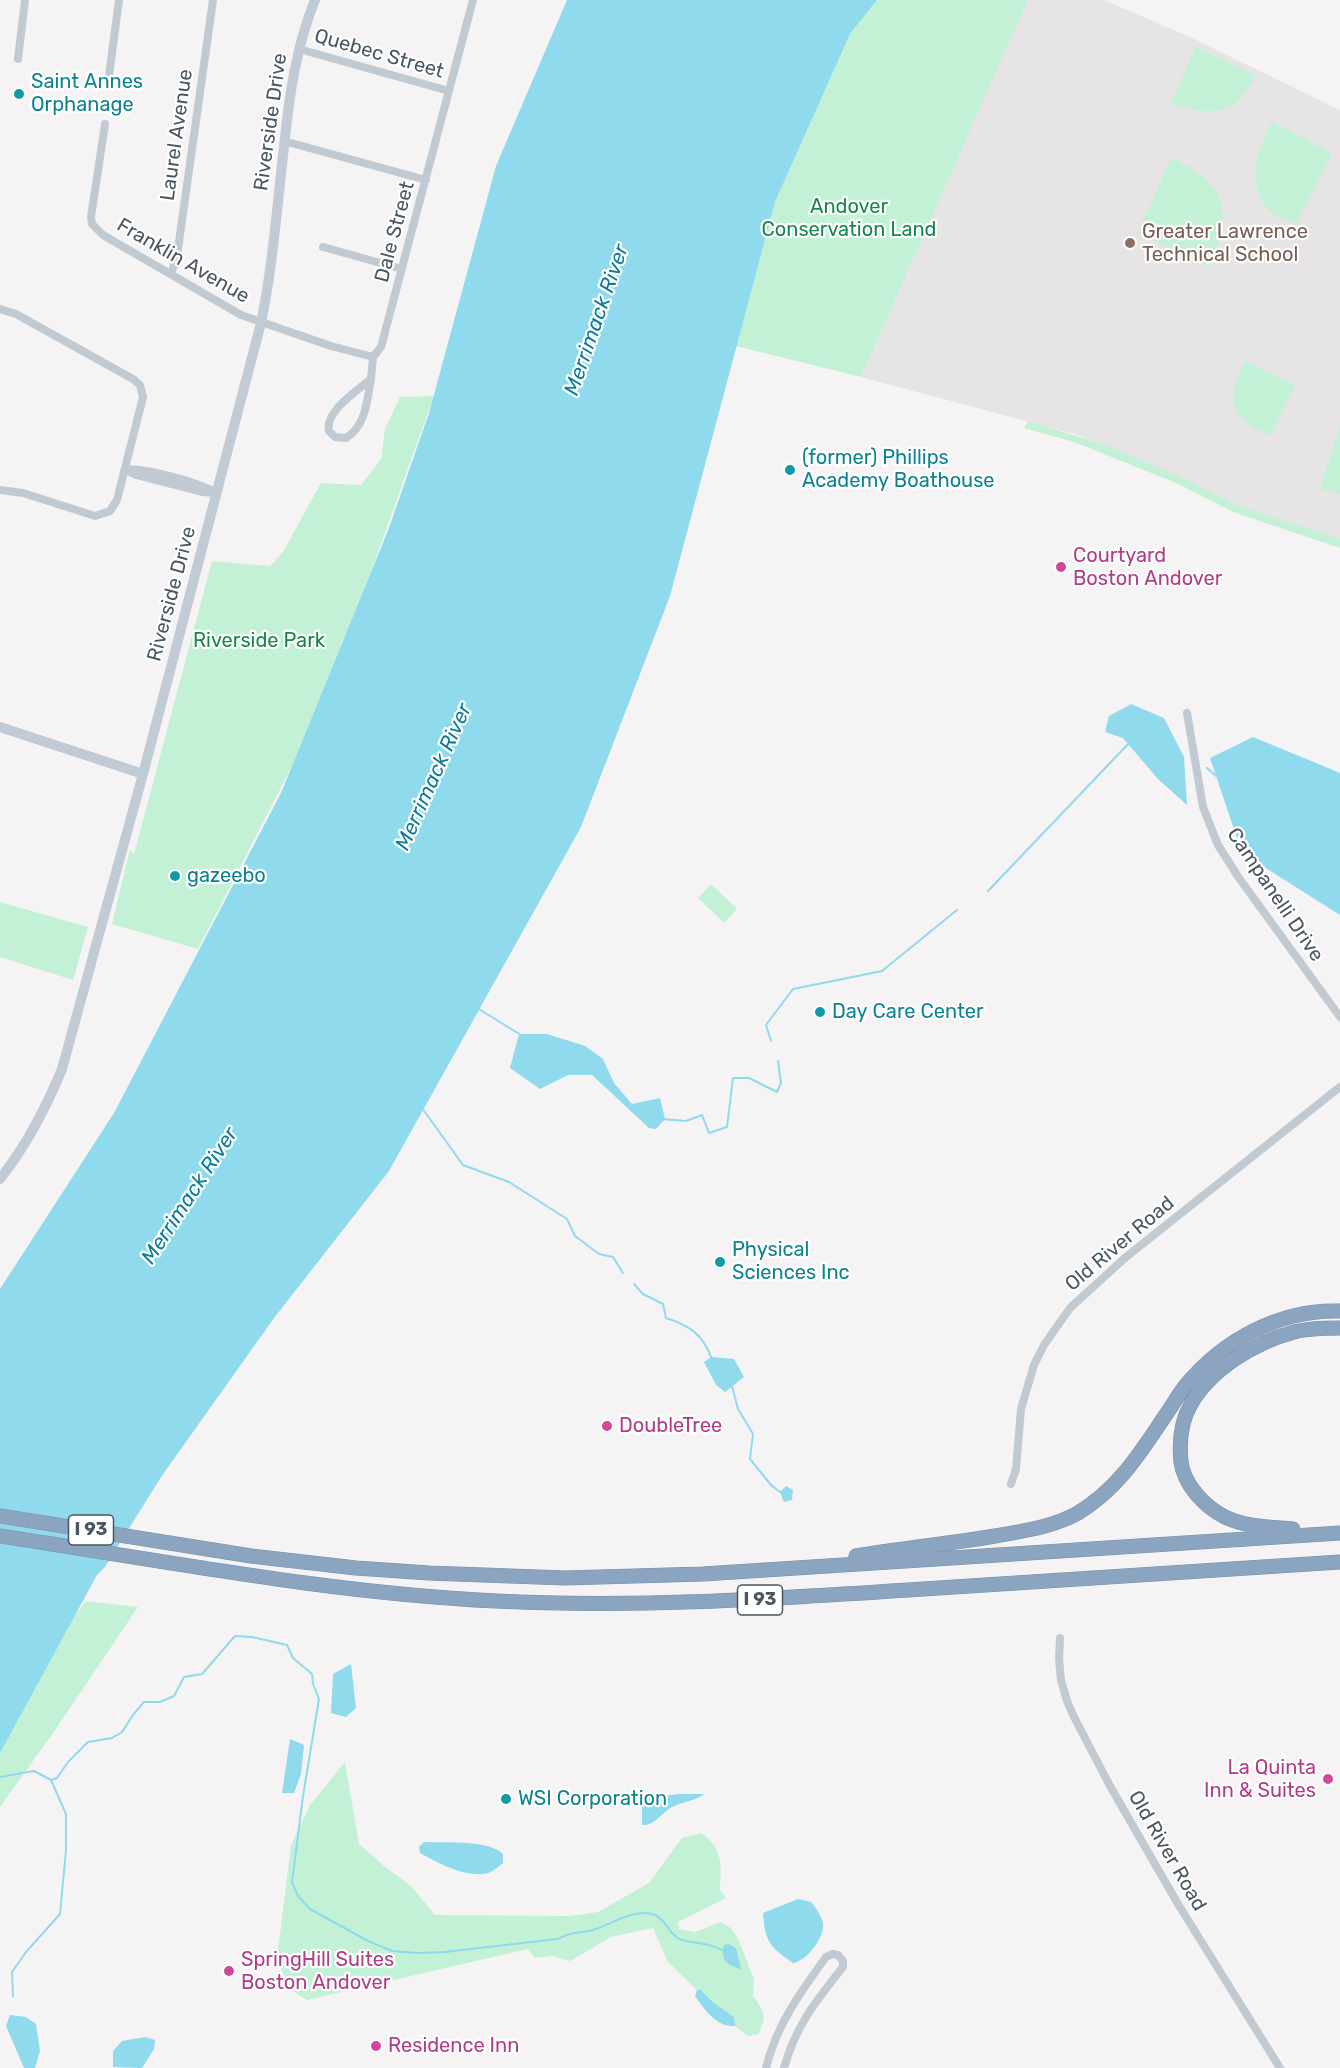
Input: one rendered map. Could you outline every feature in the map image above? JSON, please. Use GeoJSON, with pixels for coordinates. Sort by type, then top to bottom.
{"type":"FeatureCollection","features":[{"type":"Feature","properties":{"kind":"highway"},"geometry":{"type":"LineString","coordinates":[[790,1568],[895,1549],[938,1545],[1011,1533],[1057,1523],[1077,1514],[1109,1491],[1126,1473],[1184,1387],[1222,1350],[1250,1333],[1291,1316],[1316,1311],[1340,1311]]}},
{"type":"Feature","properties":{"kind":"highway"},"geometry":{"type":"LineString","coordinates":[[1337,1533],[1258,1526],[1224,1517],[1198,1497],[1189,1484],[1182,1469],[1180,1453],[1183,1426],[1191,1403],[1218,1372],[1236,1359],[1278,1337],[1311,1328],[1340,1328]]}},
{"type":"Feature","properties":{"kind":"highway","name":"I 93"},"geometry":{"type":"LineString","coordinates":[[0,1516],[251,1556],[356,1568],[485,1576],[565,1578],[790,1568],[1337,1533]]}},
{"type":"Feature","properties":{"kind":"highway","name":"I 93"},"geometry":{"type":"LineString","coordinates":[[0,1536],[280,1581],[370,1592],[500,1601],[604,1604],[746,1601],[1340,1562]]}},
{"type":"Feature","properties":{"kind":"main road","name":"Riverside Drive"},"geometry":{"type":"LineString","coordinates":[[0,1179],[27,1141],[62,1069],[143,774],[261,323],[272,263],[287,107],[300,49],[315,0]]}},
{"type":"Feature","properties":{"kind":"main road"},"geometry":{"type":"LineString","coordinates":[[0,727],[143,774]]}},
{"type":"Feature","properties":{"kind":"street"},"geometry":{"type":"LineString","coordinates":[[18,59],[26,0]]}},
{"type":"Feature","properties":{"kind":"street"},"geometry":{"type":"LineString","coordinates":[[109,76],[119,0]]}},
{"type":"Feature","properties":{"kind":"street","name":"Laurel Avenue"},"geometry":{"type":"LineString","coordinates":[[171,274],[178,245],[213,0]]}},
{"type":"Feature","properties":{"kind":"street","name":"Dale Street"},"geometry":{"type":"LineString","coordinates":[[371,379],[330,417],[328,429],[335,437],[343,439],[349,437],[359,426],[364,415],[371,379],[373,357],[381,347],[473,0]]}},
{"type":"Feature","properties":{"kind":"street","name":"Quebec Street"},"geometry":{"type":"LineString","coordinates":[[300,49],[449,91]]}},
{"type":"Feature","properties":{"kind":"street","name":"Franklin Avenue"},"geometry":{"type":"LineString","coordinates":[[105,124],[94,182],[92,224],[103,235],[241,315],[261,323]]}},
{"type":"Feature","properties":{"kind":"street"},"geometry":{"type":"LineString","coordinates":[[284,141],[426,180]]}},
{"type":"Feature","properties":{"kind":"street"},"geometry":{"type":"LineString","coordinates":[[323,247],[402,269]]}},
{"type":"Feature","properties":{"kind":"street"},"geometry":{"type":"LineString","coordinates":[[0,309],[16,314],[133,379],[140,385],[143,393],[115,505],[110,511],[100,516],[87,514],[23,493],[0,490]]}},
{"type":"Feature","properties":{"kind":"street"},"geometry":{"type":"LineString","coordinates":[[261,323],[355,354],[373,357]]}},
{"type":"Feature","properties":{"kind":"street"},"geometry":{"type":"LineString","coordinates":[[125,469],[136,475],[202,492],[217,493]]}},
{"type":"Feature","properties":{"kind":"street","name":"Campanelli Drive"},"geometry":{"type":"LineString","coordinates":[[1187,713],[1203,807],[1218,844],[1239,878],[1340,1017]]}},
{"type":"Feature","properties":{"kind":"street","name":"Old River Road"},"geometry":{"type":"LineString","coordinates":[[1011,1484],[1016,1469],[1021,1408],[1034,1365],[1044,1345],[1070,1308],[1125,1257],[1340,1087]]}},
{"type":"Feature","properties":{"kind":"street","name":"Old River Road"},"geometry":{"type":"LineString","coordinates":[[1060,1638],[1059,1659],[1062,1680],[1066,1701],[1074,1717],[1110,1786],[1178,1904],[1280,2068]]}},
{"type":"Feature","properties":{"kind":"street"},"geometry":{"type":"LineString","coordinates":[[766,2068],[776,2038],[795,1999],[825,1957],[838,1955],[843,1961],[843,1967],[808,2012],[798,2030],[784,2068]]}},
{"type":"Feature","properties":{"kind":"shaded area","name":"Greater Lawrence Technical School"},"geometry":{"type":"Polygon","coordinates":[[[1028,0],[1104,0],[1192,38],[1340,110],[1340,539],[1236,505],[1179,476],[1078,435],[861,377],[1028,0]]]}},
{"type":"Feature","properties":{"kind":"green space","name":"Andover Conservation Land"},"geometry":{"type":"Polygon","coordinates":[[[877,0],[1028,0],[861,377],[736,346],[775,202],[850,34],[877,0]]]}},
{"type":"Feature","properties":{"kind":"green space"},"geometry":{"type":"Polygon","coordinates":[[[1196,47],[1255,75],[1248,89],[1231,106],[1210,111],[1171,103],[1196,47]]]}},
{"type":"Feature","properties":{"kind":"green space"},"geometry":{"type":"Polygon","coordinates":[[[1272,121],[1332,154],[1296,224],[1274,214],[1264,204],[1256,182],[1258,157],[1272,121]]]}},
{"type":"Feature","properties":{"kind":"green space"},"geometry":{"type":"Polygon","coordinates":[[[1171,158],[1204,178],[1214,189],[1220,202],[1223,215],[1222,230],[1210,267],[1138,234],[1171,158]]]}},
{"type":"Feature","properties":{"kind":"green space"},"geometry":{"type":"Polygon","coordinates":[[[1245,361],[1295,385],[1270,435],[1246,422],[1235,407],[1233,397],[1235,387],[1245,361]]]}},
{"type":"Feature","properties":{"kind":"green space","name":"Riverside Park"},"geometry":{"type":"Polygon","coordinates":[[[434,396],[369,577],[292,766],[198,949],[112,924],[130,849],[134,854],[212,561],[270,566],[283,552],[321,483],[361,485],[381,459],[385,429],[400,397],[434,396]]]}},
{"type":"Feature","properties":{"kind":"green space"},"geometry":{"type":"Polygon","coordinates":[[[1028,421],[1105,445],[1179,476],[1236,505],[1340,539],[1340,548],[1233,512],[1176,483],[1074,442],[1024,428],[1028,421]]]}},
{"type":"Feature","properties":{"kind":"green space"},"geometry":{"type":"Polygon","coordinates":[[[1340,427],[1340,494],[1320,488],[1340,427]]]}},
{"type":"Feature","properties":{"kind":"green space"},"geometry":{"type":"Polygon","coordinates":[[[711,884],[737,909],[724,923],[698,898],[711,884]]]}},
{"type":"Feature","properties":{"kind":"green space"},"geometry":{"type":"Polygon","coordinates":[[[0,902],[88,927],[73,980],[0,957],[0,902]]]}},
{"type":"Feature","properties":{"kind":"green space"},"geometry":{"type":"Polygon","coordinates":[[[86,1601],[138,1607],[0,1807],[0,1724],[9,1702],[86,1601]]]}},
{"type":"Feature","properties":{"kind":"green space"},"geometry":{"type":"Polygon","coordinates":[[[345,1762],[359,1844],[411,1886],[435,1915],[570,1916],[598,1912],[649,1883],[682,1838],[701,1833],[714,1845],[720,1858],[720,1890],[726,1898],[678,1922],[679,1929],[695,1932],[720,1922],[731,1928],[738,1939],[754,1979],[753,1996],[763,2014],[763,2023],[758,2034],[748,2036],[735,2026],[734,2017],[714,2003],[701,1990],[697,1990],[668,1962],[653,1928],[611,1937],[570,1961],[552,1956],[535,1958],[528,1949],[307,2000],[290,1989],[277,1959],[291,1845],[310,1805],[345,1762]]]}},
{"type":"Feature","properties":{"kind":"water","name":"Merrimack River"},"geometry":{"type":"Polygon","coordinates":[[[567,0],[877,0],[850,34],[775,202],[670,596],[581,827],[389,1171],[274,1318],[161,1477],[105,1567],[97,1575],[0,1753],[0,1289],[114,1113],[281,793],[389,528],[429,413],[496,166],[567,0]]]}},
{"type":"Feature","properties":{"kind":"water"},"geometry":{"type":"Polygon","coordinates":[[[1131,704],[1164,718],[1184,757],[1187,805],[1158,779],[1123,738],[1105,732],[1109,716],[1131,704]]]}},
{"type":"Feature","properties":{"kind":"water"},"geometry":{"type":"Polygon","coordinates":[[[1253,737],[1340,773],[1340,915],[1242,853],[1210,758],[1253,737]]]}},
{"type":"Feature","properties":{"kind":"water"},"geometry":{"type":"Polygon","coordinates":[[[519,1034],[547,1034],[585,1046],[603,1059],[614,1083],[632,1104],[660,1098],[665,1119],[656,1129],[649,1128],[592,1075],[568,1075],[540,1089],[510,1068],[519,1034]]]}},
{"type":"Feature","properties":{"kind":"water"},"geometry":{"type":"Polygon","coordinates":[[[711,1357],[734,1359],[744,1377],[725,1392],[716,1385],[704,1362],[711,1357]]]}},
{"type":"Feature","properties":{"kind":"water"},"geometry":{"type":"Polygon","coordinates":[[[786,1486],[793,1490],[792,1500],[784,1502],[780,1492],[786,1486]]]}},
{"type":"Feature","properties":{"kind":"water"},"geometry":{"type":"Polygon","coordinates":[[[351,1664],[356,1708],[346,1717],[331,1713],[333,1674],[351,1664]]]}},
{"type":"Feature","properties":{"kind":"water"},"geometry":{"type":"Polygon","coordinates":[[[290,1739],[304,1745],[301,1774],[294,1793],[282,1793],[290,1739]]]}},
{"type":"Feature","properties":{"kind":"water"},"geometry":{"type":"Polygon","coordinates":[[[704,1794],[672,1807],[651,1823],[642,1825],[642,1801],[645,1798],[704,1794]]]}},
{"type":"Feature","properties":{"kind":"water"},"geometry":{"type":"Polygon","coordinates":[[[424,1842],[487,1846],[503,1854],[503,1863],[486,1874],[459,1871],[420,1853],[419,1847],[424,1842]]]}},
{"type":"Feature","properties":{"kind":"water"},"geometry":{"type":"Polygon","coordinates":[[[798,1899],[811,1902],[821,1917],[823,1929],[814,1948],[804,1958],[793,1963],[770,1943],[765,1931],[763,1913],[798,1899]]]}},
{"type":"Feature","properties":{"kind":"water"},"geometry":{"type":"Polygon","coordinates":[[[729,1944],[736,1948],[741,1969],[732,1966],[724,1958],[724,1945],[729,1944]]]}},
{"type":"Feature","properties":{"kind":"water"},"geometry":{"type":"Polygon","coordinates":[[[697,1990],[701,1990],[714,2003],[734,2017],[735,2026],[722,2024],[712,2017],[695,1996],[697,1990]]]}},
{"type":"Feature","properties":{"kind":"water"},"geometry":{"type":"Polygon","coordinates":[[[10,2015],[26,2017],[36,2024],[40,2051],[35,2068],[24,2068],[6,2026],[10,2015]]]}},
{"type":"Feature","properties":{"kind":"water"},"geometry":{"type":"Polygon","coordinates":[[[145,2037],[155,2040],[154,2049],[142,2068],[113,2067],[113,2051],[122,2041],[145,2037]]]}},
{"type":"Feature","properties":{"kind":"waterway"},"geometry":{"type":"LineString","coordinates":[[988,891],[1130,742]]}},
{"type":"Feature","properties":{"kind":"waterway"},"geometry":{"type":"LineString","coordinates":[[1207,768],[1216,776]]}},
{"type":"Feature","properties":{"kind":"waterway"},"geometry":{"type":"LineString","coordinates":[[771,1041],[766,1025],[793,989],[882,971],[957,910]]}},
{"type":"Feature","properties":{"kind":"waterway"},"geometry":{"type":"LineString","coordinates":[[477,1008],[521,1035]]}},
{"type":"Feature","properties":{"kind":"waterway"},"geometry":{"type":"LineString","coordinates":[[662,1119],[686,1121],[702,1115],[709,1133],[727,1127],[733,1078],[749,1078],[777,1092],[781,1083],[778,1061]]}},
{"type":"Feature","properties":{"kind":"waterway"},"geometry":{"type":"LineString","coordinates":[[422,1108],[463,1165],[509,1182],[567,1219],[575,1236],[599,1254],[613,1257],[623,1273]]}},
{"type":"Feature","properties":{"kind":"waterway"},"geometry":{"type":"LineString","coordinates":[[634,1284],[643,1294],[663,1304],[666,1318],[694,1332],[704,1343],[711,1357]]}},
{"type":"Feature","properties":{"kind":"waterway"},"geometry":{"type":"LineString","coordinates":[[732,1386],[738,1409],[753,1434],[750,1459],[771,1485],[780,1492]]}},
{"type":"Feature","properties":{"kind":"waterway"},"geometry":{"type":"LineString","coordinates":[[0,1777],[34,1771],[51,1780],[57,1778],[68,1762],[88,1742],[112,1738],[122,1732],[144,1702],[160,1702],[174,1696],[184,1677],[202,1674],[235,1636],[252,1637],[287,1645],[293,1658],[312,1674],[319,1699],[292,1882],[298,1896],[310,1909],[368,1941],[392,1951],[445,1952],[557,1939],[572,1933],[593,1930],[640,1913],[659,1917],[674,1935],[682,1940],[722,1950]]}},
{"type":"Feature","properties":{"kind":"waterway"},"geometry":{"type":"LineString","coordinates":[[13,1996],[12,1972],[26,1952],[60,1914],[66,1850],[66,1814],[51,1780]]}},
{"type":"Feature","properties":{"kind":"place","name":"Saint Annes Orphanage"},"geometry":{"type":"Point","coordinates":[19,94]}},
{"type":"Feature","properties":{"kind":"place","name":"Greater Lawrence Technical School"},"geometry":{"type":"Point","coordinates":[1130,243]}},
{"type":"Feature","properties":{"kind":"place","name":"(former) Phillips Academy Boathouse"},"geometry":{"type":"Point","coordinates":[790,470]}},
{"type":"Feature","properties":{"kind":"place","name":"Courtyard Boston Andover"},"geometry":{"type":"Point","coordinates":[1061,567]}},
{"type":"Feature","properties":{"kind":"place","name":"gazeebo"},"geometry":{"type":"Point","coordinates":[175,876]}},
{"type":"Feature","properties":{"kind":"place","name":"Day Care Center"},"geometry":{"type":"Point","coordinates":[820,1012]}},
{"type":"Feature","properties":{"kind":"place","name":"Physical Sciences Inc"},"geometry":{"type":"Point","coordinates":[720,1262]}},
{"type":"Feature","properties":{"kind":"place","name":"DoubleTree"},"geometry":{"type":"Point","coordinates":[607,1426]}},
{"type":"Feature","properties":{"kind":"place","name":"La Quinta Inn & Suites"},"geometry":{"type":"Point","coordinates":[1328,1779]}},
{"type":"Feature","properties":{"kind":"place","name":"WSI Corporation"},"geometry":{"type":"Point","coordinates":[506,1799]}},
{"type":"Feature","properties":{"kind":"place","name":"SpringHill Suites Boston Andover"},"geometry":{"type":"Point","coordinates":[229,1971]}},
{"type":"Feature","properties":{"kind":"place","name":"Residence Inn"},"geometry":{"type":"Point","coordinates":[376,2046]}}]}
